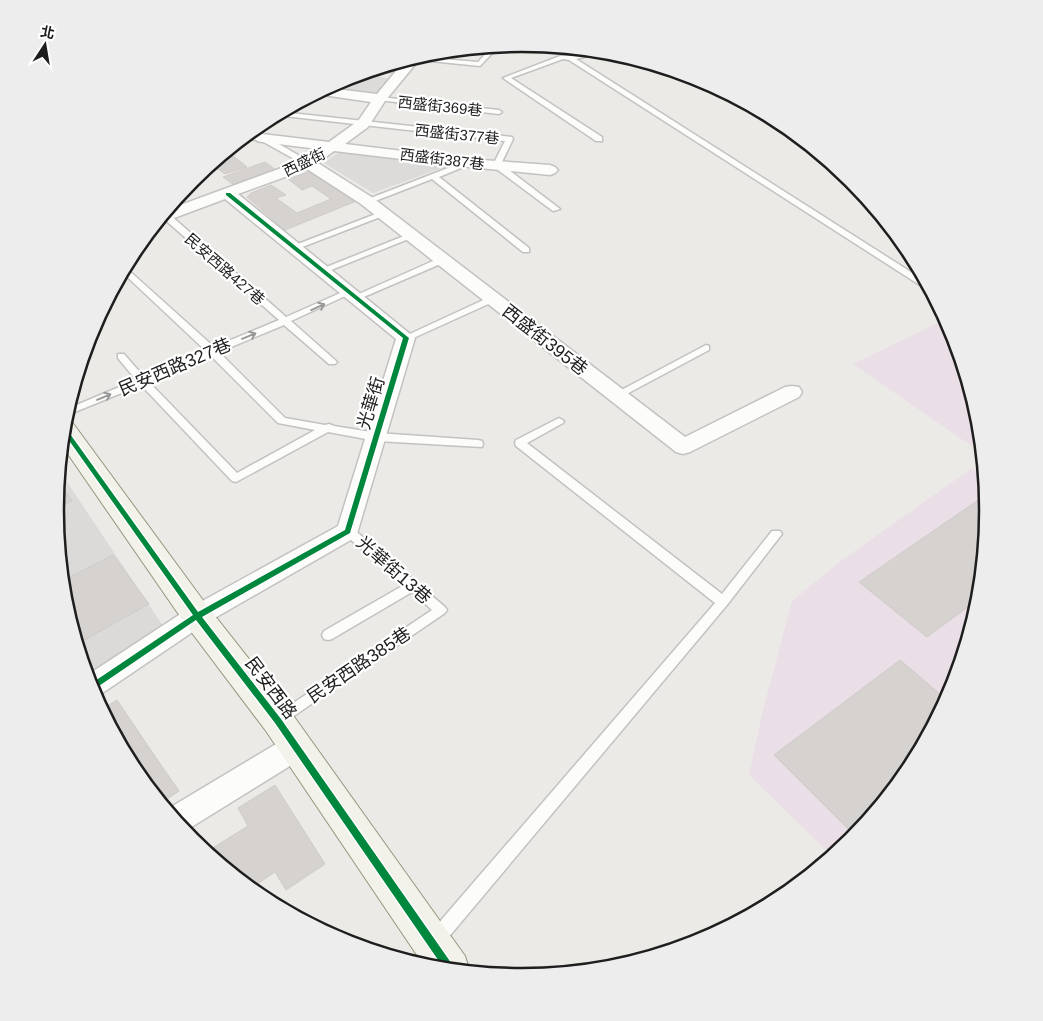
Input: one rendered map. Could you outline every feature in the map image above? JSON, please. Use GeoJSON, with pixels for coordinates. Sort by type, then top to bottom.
{"type":"FeatureCollection","features":[{"type":"Feature","properties":{"kind":"street","name":"西盛街"},"geometry":{"type":"LineString","coordinates":[[173,213],[308,163],[363,124],[405,67]]}},
{"type":"Feature","properties":{"kind":"street"},"geometry":{"type":"LineString","coordinates":[[334,93],[380,99]]}},
{"type":"Feature","properties":{"kind":"street","name":"西盛街387巷"},"geometry":{"type":"LineString","coordinates":[[262,138],[468,163],[550,170]]}},
{"type":"Feature","properties":{"kind":"street","name":"西盛街395巷"},"geometry":{"type":"LineString","coordinates":[[308,163],[367,201],[683,447],[792,392]]}},
{"type":"Feature","properties":{"kind":"street"},"geometry":{"type":"LineString","coordinates":[[228,194],[406,338]]}},
{"type":"Feature","properties":{"kind":"street","name":"光華街"},"geometry":{"type":"LineString","coordinates":[[348,531],[406,338]]}},
{"type":"Feature","properties":{"kind":"street","name":"民安西路"},"geometry":{"type":"LineString","coordinates":[[70,436],[197,616],[296,746],[446,962]]}},
{"type":"Feature","properties":{"kind":"street"},"geometry":{"type":"LineString","coordinates":[[97,683],[197,616],[348,531]]}},
{"type":"Feature","properties":{"kind":"street"},"geometry":{"type":"LineString","coordinates":[[182,817],[296,746]]}},
{"type":"Feature","properties":{"kind":"lane"},"geometry":{"type":"LineString","coordinates":[[437,60],[480,64],[490,53]]}},
{"type":"Feature","properties":{"kind":"lane"},"geometry":{"type":"LineString","coordinates":[[581,56],[572,58],[562,57],[506,78],[599,139]]}},
{"type":"Feature","properties":{"kind":"lane"},"geometry":{"type":"LineString","coordinates":[[572,58],[916,279]]}},
{"type":"Feature","properties":{"kind":"lane","name":"西盛街369巷"},"geometry":{"type":"LineString","coordinates":[[380,99],[499,112]]}},
{"type":"Feature","properties":{"kind":"lane"},"geometry":{"type":"LineString","coordinates":[[290,115],[363,124]]}},
{"type":"Feature","properties":{"kind":"lane","name":"西盛街377巷"},"geometry":{"type":"LineString","coordinates":[[363,124],[509,139],[497,165],[556,208]]}},
{"type":"Feature","properties":{"kind":"lane"},"geometry":{"type":"LineString","coordinates":[[256,138],[262,138],[308,163]]}},
{"type":"Feature","properties":{"kind":"lane"},"geometry":{"type":"LineString","coordinates":[[367,201],[468,163]]}},
{"type":"Feature","properties":{"kind":"lane"},"geometry":{"type":"LineString","coordinates":[[433,176],[526,250]]}},
{"type":"Feature","properties":{"kind":"lane"},"geometry":{"type":"LineString","coordinates":[[294,247],[384,214]]}},
{"type":"Feature","properties":{"kind":"lane","name":"民安西路427巷"},"geometry":{"type":"LineString","coordinates":[[167,221],[332,362]]}},
{"type":"Feature","properties":{"kind":"lane"},"geometry":{"type":"LineString","coordinates":[[323,270],[412,236]]}},
{"type":"Feature","properties":{"kind":"lane","name":"民安西路327巷"},"geometry":{"type":"LineString","coordinates":[[72,423],[142,381],[286,321],[442,260]]}},
{"type":"Feature","properties":{"kind":"lane"},"geometry":{"type":"LineString","coordinates":[[129,274],[212,351],[282,421],[377,437],[478,444]]}},
{"type":"Feature","properties":{"kind":"lane"},"geometry":{"type":"LineString","coordinates":[[406,338],[492,299]]}},
{"type":"Feature","properties":{"kind":"lane"},"geometry":{"type":"LineString","coordinates":[[616,395],[706,348]]}},
{"type":"Feature","properties":{"kind":"lane"},"geometry":{"type":"LineString","coordinates":[[122,356],[142,381],[236,478],[329,428]]}},
{"type":"Feature","properties":{"kind":"lane"},"geometry":{"type":"LineString","coordinates":[[559,421],[520,443],[723,602]]}},
{"type":"Feature","properties":{"kind":"lane","name":"光華街13巷"},"geometry":{"type":"LineString","coordinates":[[348,531],[440,610]]}},
{"type":"Feature","properties":{"kind":"lane"},"geometry":{"type":"LineString","coordinates":[[432,943],[723,602],[776,534]]}},
{"type":"Feature","properties":{"kind":"lane"},"geometry":{"type":"LineString","coordinates":[[328,635],[413,586]]}},
{"type":"Feature","properties":{"kind":"lane","name":"民安西路385巷"},"geometry":{"type":"LineString","coordinates":[[278,721],[440,610]]}},
{"type":"Feature","properties":{"kind":"shaded area"},"geometry":{"type":"Polygon","coordinates":[[[376,76],[395,79],[380,97],[338,91],[376,76]]]}},
{"type":"Feature","properties":{"kind":"shaded area"},"geometry":{"type":"Polygon","coordinates":[[[342,150],[447,166],[373,193],[324,163],[342,150]]]}},
{"type":"Feature","properties":{"kind":"shaded area"},"geometry":{"type":"Polygon","coordinates":[[[939,322],[964,392],[976,449],[853,364],[939,322]]]}},
{"type":"Feature","properties":{"kind":"shaded area"},"geometry":{"type":"Polygon","coordinates":[[[972,468],[978,472],[979,540],[976,570],[964,629],[945,686],[918,739],[885,789],[866,812],[827,851],[749,775],[762,714],[792,601],[838,563],[972,468]]]}},
{"type":"Feature","properties":{"kind":"shaded area"},"geometry":{"type":"Polygon","coordinates":[[[64,478],[165,629],[94,675],[79,629],[67,570],[63,510],[64,478]]]}},
{"type":"Feature","properties":{"kind":"building"},"geometry":{"type":"Polygon","coordinates":[[[402,68],[399,74],[388,73],[402,68]]]}},
{"type":"Feature","properties":{"kind":"building"},"geometry":{"type":"Polygon","coordinates":[[[233,156],[247,167],[225,174],[217,169],[233,156]]]}},
{"type":"Feature","properties":{"kind":"building"},"geometry":{"type":"Polygon","coordinates":[[[265,162],[276,170],[234,185],[223,177],[265,162]]]}},
{"type":"Feature","properties":{"kind":"building"},"geometry":{"type":"Polygon","coordinates":[[[311,171],[359,200],[285,230],[247,197],[251,193],[271,185],[286,195],[276,198],[297,213],[331,199],[312,186],[302,190],[288,179],[311,171]]]}},
{"type":"Feature","properties":{"kind":"building"},"geometry":{"type":"Polygon","coordinates":[[[64,489],[72,501],[63,505],[64,489]]]}},
{"type":"Feature","properties":{"kind":"building"},"geometry":{"type":"Polygon","coordinates":[[[979,500],[979,540],[970,606],[927,637],[859,582],[979,500]]]}},
{"type":"Feature","properties":{"kind":"building"},"geometry":{"type":"Polygon","coordinates":[[[113,555],[149,604],[83,641],[68,578],[113,555]]]}},
{"type":"Feature","properties":{"kind":"building"},"geometry":{"type":"Polygon","coordinates":[[[900,660],[941,695],[902,765],[885,789],[849,830],[774,755],[900,660]]]}},
{"type":"Feature","properties":{"kind":"building"},"geometry":{"type":"Polygon","coordinates":[[[117,700],[148,746],[135,755],[108,706],[117,700]]]}},
{"type":"Feature","properties":{"kind":"building"},"geometry":{"type":"Polygon","coordinates":[[[148,746],[179,791],[167,799],[135,755],[148,746]]]}},
{"type":"Feature","properties":{"kind":"building"},"geometry":{"type":"Polygon","coordinates":[[[275,785],[325,864],[286,890],[275,872],[257,884],[213,848],[248,826],[238,808],[275,785]]]}},
{"type":"Feature","properties":{"kind":"cycle path"},"geometry":{"type":"LineString","coordinates":[[97,683],[197,616],[348,531],[406,338],[228,194]]}},
{"type":"Feature","properties":{"kind":"cycle path"},"geometry":{"type":"LineString","coordinates":[[69,437],[197,616],[278,721],[446,962]]}}]}
